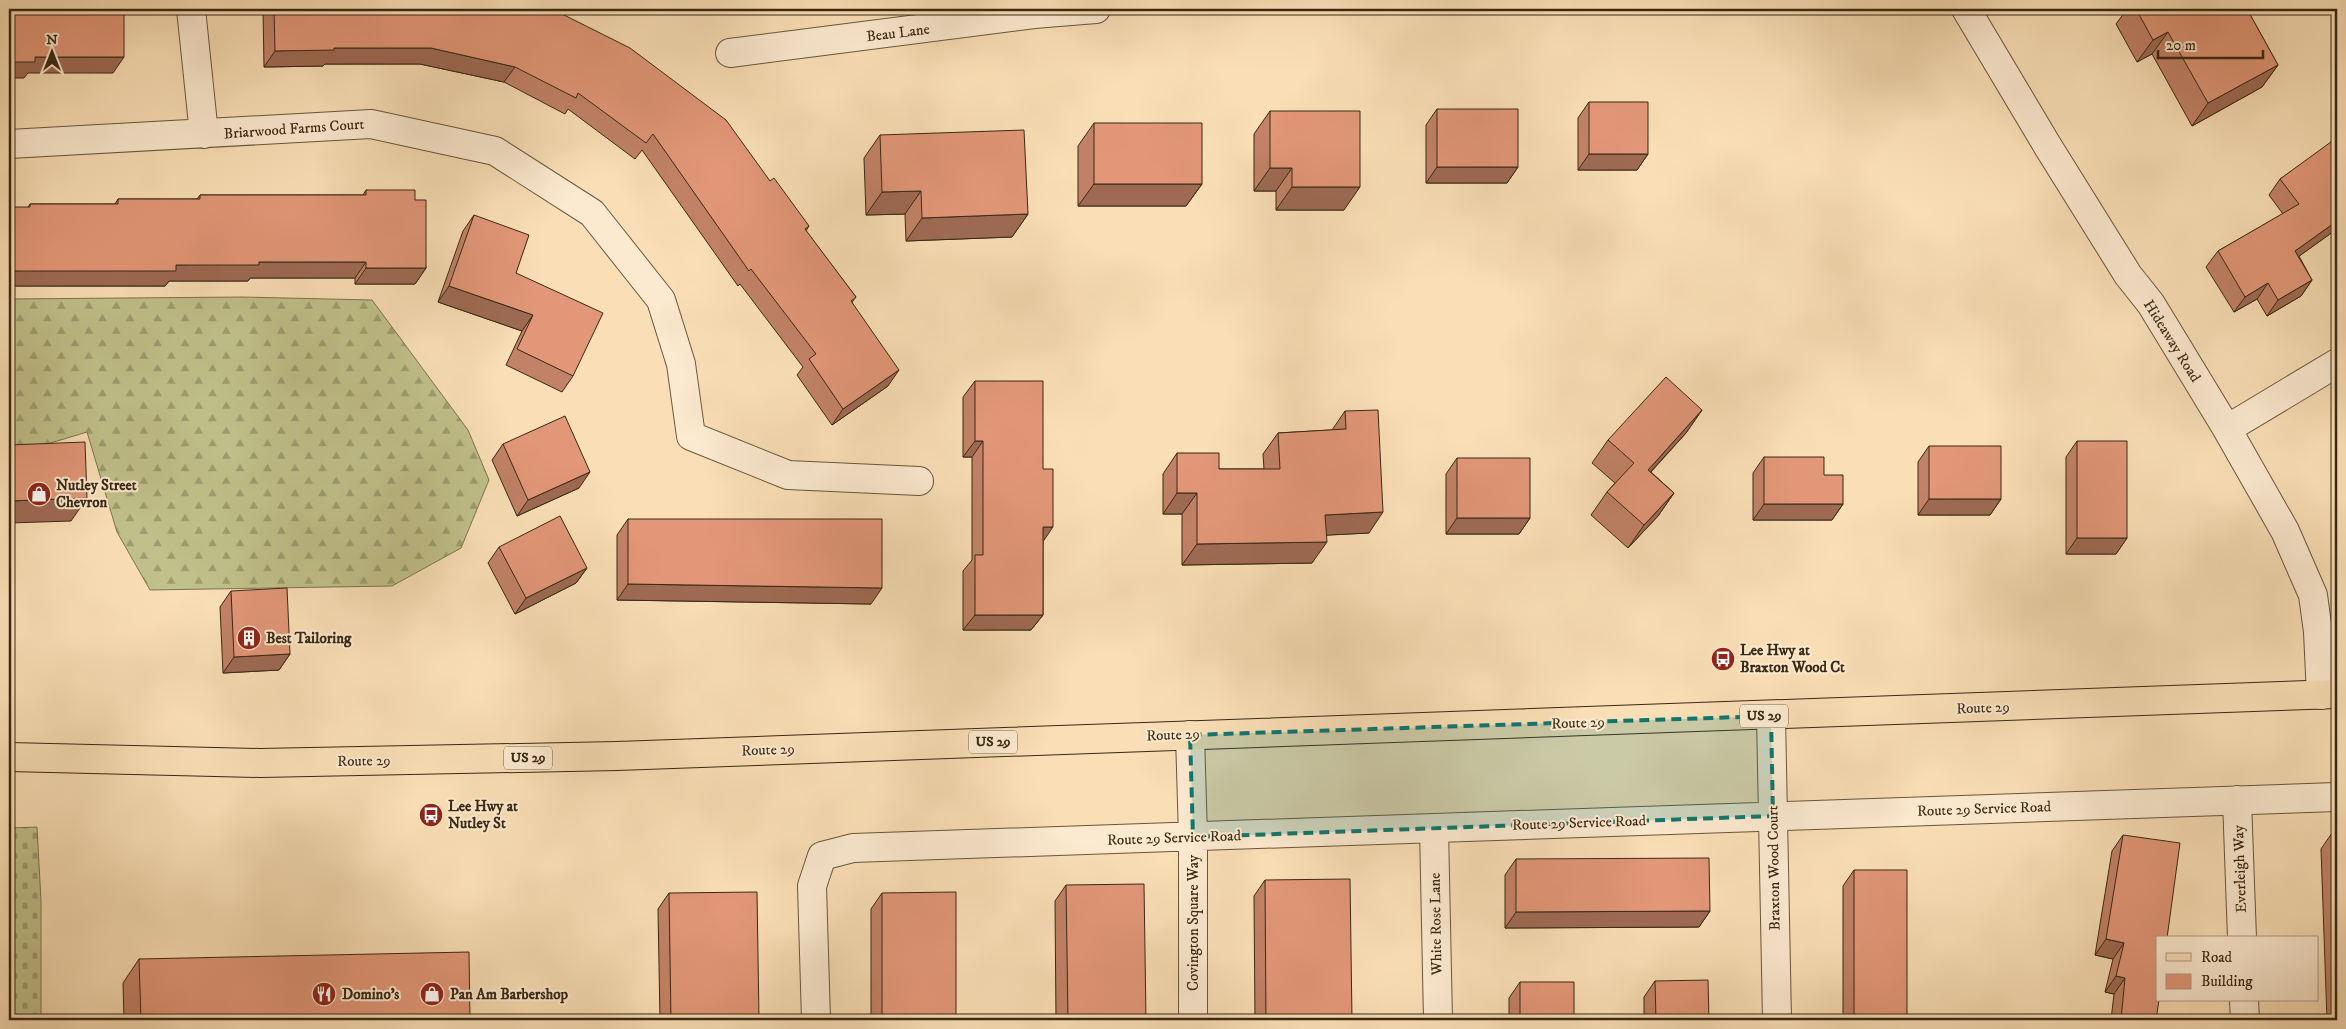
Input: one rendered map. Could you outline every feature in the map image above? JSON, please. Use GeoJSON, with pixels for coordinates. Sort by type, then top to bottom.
{"type":"FeatureCollection","features":[{"type":"Feature","properties":{"kind":"main road","name":"Route 29"},"geometry":{"type":"LineString","coordinates":[[9,757],[260,763],[617,756],[1771,716],[2329,694]]}},
{"type":"Feature","properties":{"kind":"street","name":"Briarwood Farms Court"},"geometry":{"type":"LineString","coordinates":[[191,9],[204,134]]}},
{"type":"Feature","properties":{"kind":"street","name":"Beau Lane"},"geometry":{"type":"LineString","coordinates":[[730,53],[960,25],[1033,12],[1096,9]]}},
{"type":"Feature","properties":{"kind":"street","name":"Hideaway Road"},"geometry":{"type":"LineString","coordinates":[[1966,9],[2047,145],[2128,275],[2151,304],[2227,428],[2284,531],[2313,595],[2329,694]]}},
{"type":"Feature","properties":{"kind":"street","name":"Briarwood Farms Court"},"geometry":{"type":"LineString","coordinates":[[9,144],[371,124],[496,151],[592,213],[661,300],[681,364],[691,436],[788,476],[920,481]]}},
{"type":"Feature","properties":{"kind":"street"},"geometry":{"type":"LineString","coordinates":[[2227,428],[2337,362]]}},
{"type":"Feature","properties":{"kind":"street","name":"Braxton Wood Court"},"geometry":{"type":"LineString","coordinates":[[1771,716],[1777,1020]]}},
{"type":"Feature","properties":{"kind":"street","name":"Covington Square Way"},"geometry":{"type":"LineString","coordinates":[[1190,735],[1193,838],[1193,1020]]}},
{"type":"Feature","properties":{"kind":"street","name":"Route 29 Service Road"},"geometry":{"type":"LineString","coordinates":[[816,1020],[812,886],[822,856],[853,848],[1193,838],[2337,797]]}},
{"type":"Feature","properties":{"kind":"street","name":"Everleigh Way"},"geometry":{"type":"LineString","coordinates":[[2237,800],[2242,936]]}},
{"type":"Feature","properties":{"kind":"street","name":"White Rose Lane"},"geometry":{"type":"LineString","coordinates":[[1434,828],[1438,1020]]}},
{"type":"Feature","properties":{"kind":"street"},"geometry":{"type":"LineString","coordinates":[[2244,1002],[2245,1020]]}},
{"type":"Feature","properties":{"kind":"highlighted area"},"geometry":{"type":"Polygon","coordinates":[[[1771,716],[1773,816],[1193,837],[1190,735],[1771,716]]]}},
{"type":"Feature","properties":{"kind":"green space"},"geometry":{"type":"Polygon","coordinates":[[[242,297],[372,300],[468,430],[489,480],[461,548],[392,586],[150,590],[117,532],[87,432],[24,451],[9,451],[9,299],[242,297]]]}},
{"type":"Feature","properties":{"kind":"green space"},"geometry":{"type":"Polygon","coordinates":[[[37,827],[41,901],[41,1019],[9,1020],[9,828],[37,827]]]}},
{"type":"Feature","properties":{"kind":"building"},"geometry":{"type":"Polygon","coordinates":[[[9,9],[124,9],[124,57],[35,57],[35,62],[9,62],[9,9]]]}},
{"type":"Feature","properties":{"kind":"building"},"geometry":{"type":"Polygon","coordinates":[[[274,9],[552,9],[630,48],[726,120],[770,181],[774,178],[809,226],[805,229],[856,297],[851,301],[899,370],[843,409],[809,359],[816,354],[751,269],[749,271],[653,134],[646,143],[578,93],[576,98],[515,67],[431,48],[334,48],[334,50],[275,51],[274,9]]]}},
{"type":"Feature","properties":{"kind":"building"},"geometry":{"type":"Polygon","coordinates":[[[2136,9],[2247,9],[2278,65],[2208,103],[2168,32],[2153,40],[2136,9]]]}},
{"type":"Feature","properties":{"kind":"building"},"geometry":{"type":"Polygon","coordinates":[[[1589,102],[1648,102],[1648,154],[1589,154],[1589,102]]]}},
{"type":"Feature","properties":{"kind":"building"},"geometry":{"type":"Polygon","coordinates":[[[1437,109],[1518,109],[1518,167],[1437,167],[1437,109]]]}},
{"type":"Feature","properties":{"kind":"building"},"geometry":{"type":"Polygon","coordinates":[[[1270,111],[1360,111],[1360,187],[1292,187],[1292,168],[1270,168],[1270,111]]]}},
{"type":"Feature","properties":{"kind":"building"},"geometry":{"type":"Polygon","coordinates":[[[1094,123],[1202,123],[1202,184],[1094,184],[1094,123]]]}},
{"type":"Feature","properties":{"kind":"building"},"geometry":{"type":"Polygon","coordinates":[[[1024,130],[1028,214],[922,218],[921,191],[882,192],[880,135],[1024,130]]]}},
{"type":"Feature","properties":{"kind":"building"},"geometry":{"type":"Polygon","coordinates":[[[2335,139],[2337,142],[2337,221],[2295,251],[2312,280],[2278,300],[2268,283],[2245,297],[2218,251],[2299,204],[2280,179],[2335,139]]]}},
{"type":"Feature","properties":{"kind":"building"},"geometry":{"type":"Polygon","coordinates":[[[366,190],[415,190],[415,200],[426,200],[426,268],[366,268],[366,262],[259,262],[259,265],[176,265],[176,271],[9,271],[9,207],[30,207],[30,204],[118,204],[118,199],[200,199],[200,195],[366,195],[366,190]]]}},
{"type":"Feature","properties":{"kind":"building"},"geometry":{"type":"Polygon","coordinates":[[[474,215],[529,235],[516,273],[603,313],[573,376],[517,349],[533,315],[449,286],[474,215]]]}},
{"type":"Feature","properties":{"kind":"building"},"geometry":{"type":"Polygon","coordinates":[[[1666,377],[1702,410],[1648,470],[1674,493],[1644,525],[1607,492],[1634,463],[1608,440],[1666,377]]]}},
{"type":"Feature","properties":{"kind":"building"},"geometry":{"type":"Polygon","coordinates":[[[975,381],[1043,381],[1043,469],[1053,469],[1053,527],[1043,527],[1043,615],[975,615],[975,555],[983,555],[983,441],[975,441],[975,381]]]}},
{"type":"Feature","properties":{"kind":"building"},"geometry":{"type":"Polygon","coordinates":[[[1378,410],[1383,512],[1325,515],[1327,542],[1197,544],[1197,493],[1177,493],[1177,453],[1219,453],[1219,469],[1280,469],[1278,433],[1346,429],[1345,411],[1378,410]]]}},
{"type":"Feature","properties":{"kind":"building"},"geometry":{"type":"Polygon","coordinates":[[[565,416],[590,472],[528,500],[503,444],[565,416]]]}},
{"type":"Feature","properties":{"kind":"building"},"geometry":{"type":"Polygon","coordinates":[[[2077,441],[2127,441],[2127,538],[2077,538],[2077,441]]]}},
{"type":"Feature","properties":{"kind":"building"},"geometry":{"type":"Polygon","coordinates":[[[85,442],[87,498],[9,501],[9,445],[85,442]]]}},
{"type":"Feature","properties":{"kind":"building"},"geometry":{"type":"Polygon","coordinates":[[[1929,446],[2001,446],[2001,499],[1929,499],[1929,446]]]}},
{"type":"Feature","properties":{"kind":"building"},"geometry":{"type":"Polygon","coordinates":[[[1764,457],[1824,457],[1824,475],[1843,475],[1843,504],[1764,504],[1764,457]]]}},
{"type":"Feature","properties":{"kind":"building"},"geometry":{"type":"Polygon","coordinates":[[[1457,458],[1530,458],[1530,518],[1457,518],[1457,458]]]}},
{"type":"Feature","properties":{"kind":"building"},"geometry":{"type":"Polygon","coordinates":[[[560,516],[587,568],[526,598],[499,547],[560,516]]]}},
{"type":"Feature","properties":{"kind":"building"},"geometry":{"type":"Polygon","coordinates":[[[628,519],[882,519],[882,588],[628,584],[628,519]]]}},
{"type":"Feature","properties":{"kind":"building","name":"Best Tailoring"},"geometry":{"type":"Polygon","coordinates":[[[287,588],[290,654],[234,657],[231,591],[287,588]]]}},
{"type":"Feature","properties":{"kind":"building"},"geometry":{"type":"Polygon","coordinates":[[[2332,833],[2337,833],[2337,978],[2332,833]]]}},
{"type":"Feature","properties":{"kind":"building"},"geometry":{"type":"Polygon","coordinates":[[[2123,835],[2180,843],[2167,936],[2156,936],[2156,1002],[2159,1002],[2156,1020],[2121,1020],[2125,978],[2116,976],[2124,943],[2106,939],[2123,835]]]}},
{"type":"Feature","properties":{"kind":"building"},"geometry":{"type":"Polygon","coordinates":[[[1709,858],[1710,911],[1516,912],[1516,859],[1709,858]]]}},
{"type":"Feature","properties":{"kind":"building"},"geometry":{"type":"Polygon","coordinates":[[[1854,870],[1907,870],[1907,1020],[1854,1020],[1854,870]]]}},
{"type":"Feature","properties":{"kind":"building"},"geometry":{"type":"Polygon","coordinates":[[[1350,879],[1352,1020],[1266,1020],[1265,880],[1350,879]]]}},
{"type":"Feature","properties":{"kind":"building"},"geometry":{"type":"Polygon","coordinates":[[[1144,884],[1146,1020],[1068,1020],[1066,885],[1144,884]]]}},
{"type":"Feature","properties":{"kind":"building"},"geometry":{"type":"Polygon","coordinates":[[[757,892],[759,1020],[671,1020],[669,893],[757,892]]]}},
{"type":"Feature","properties":{"kind":"building"},"geometry":{"type":"Polygon","coordinates":[[[956,892],[956,1020],[882,1020],[882,893],[956,892]]]}},
{"type":"Feature","properties":{"kind":"building"},"geometry":{"type":"Polygon","coordinates":[[[469,952],[470,1020],[141,1020],[139,959],[469,952]]]}},
{"type":"Feature","properties":{"kind":"building"},"geometry":{"type":"Polygon","coordinates":[[[1708,980],[1709,1020],[1656,1020],[1655,981],[1708,980]]]}},
{"type":"Feature","properties":{"kind":"building"},"geometry":{"type":"Polygon","coordinates":[[[1520,982],[1574,982],[1574,1020],[1520,1020],[1520,982]]]}},
{"type":"Feature","properties":{"kind":"place","name":"Nutley Street Chevron"},"geometry":{"type":"Point","coordinates":[39,494]}},
{"type":"Feature","properties":{"kind":"place","name":"Best Tailoring"},"geometry":{"type":"Point","coordinates":[249,638]}},
{"type":"Feature","properties":{"kind":"place","name":"Lee Hwy at Braxton Wood Ct"},"geometry":{"type":"Point","coordinates":[1723,659]}},
{"type":"Feature","properties":{"kind":"place","name":"Lee Hwy at Nutley St"},"geometry":{"type":"Point","coordinates":[431,815]}},
{"type":"Feature","properties":{"kind":"place","name":"Domino's"},"geometry":{"type":"Point","coordinates":[324,994]}},
{"type":"Feature","properties":{"kind":"place","name":"Pan Am Barbershop"},"geometry":{"type":"Point","coordinates":[432,994]}}]}
